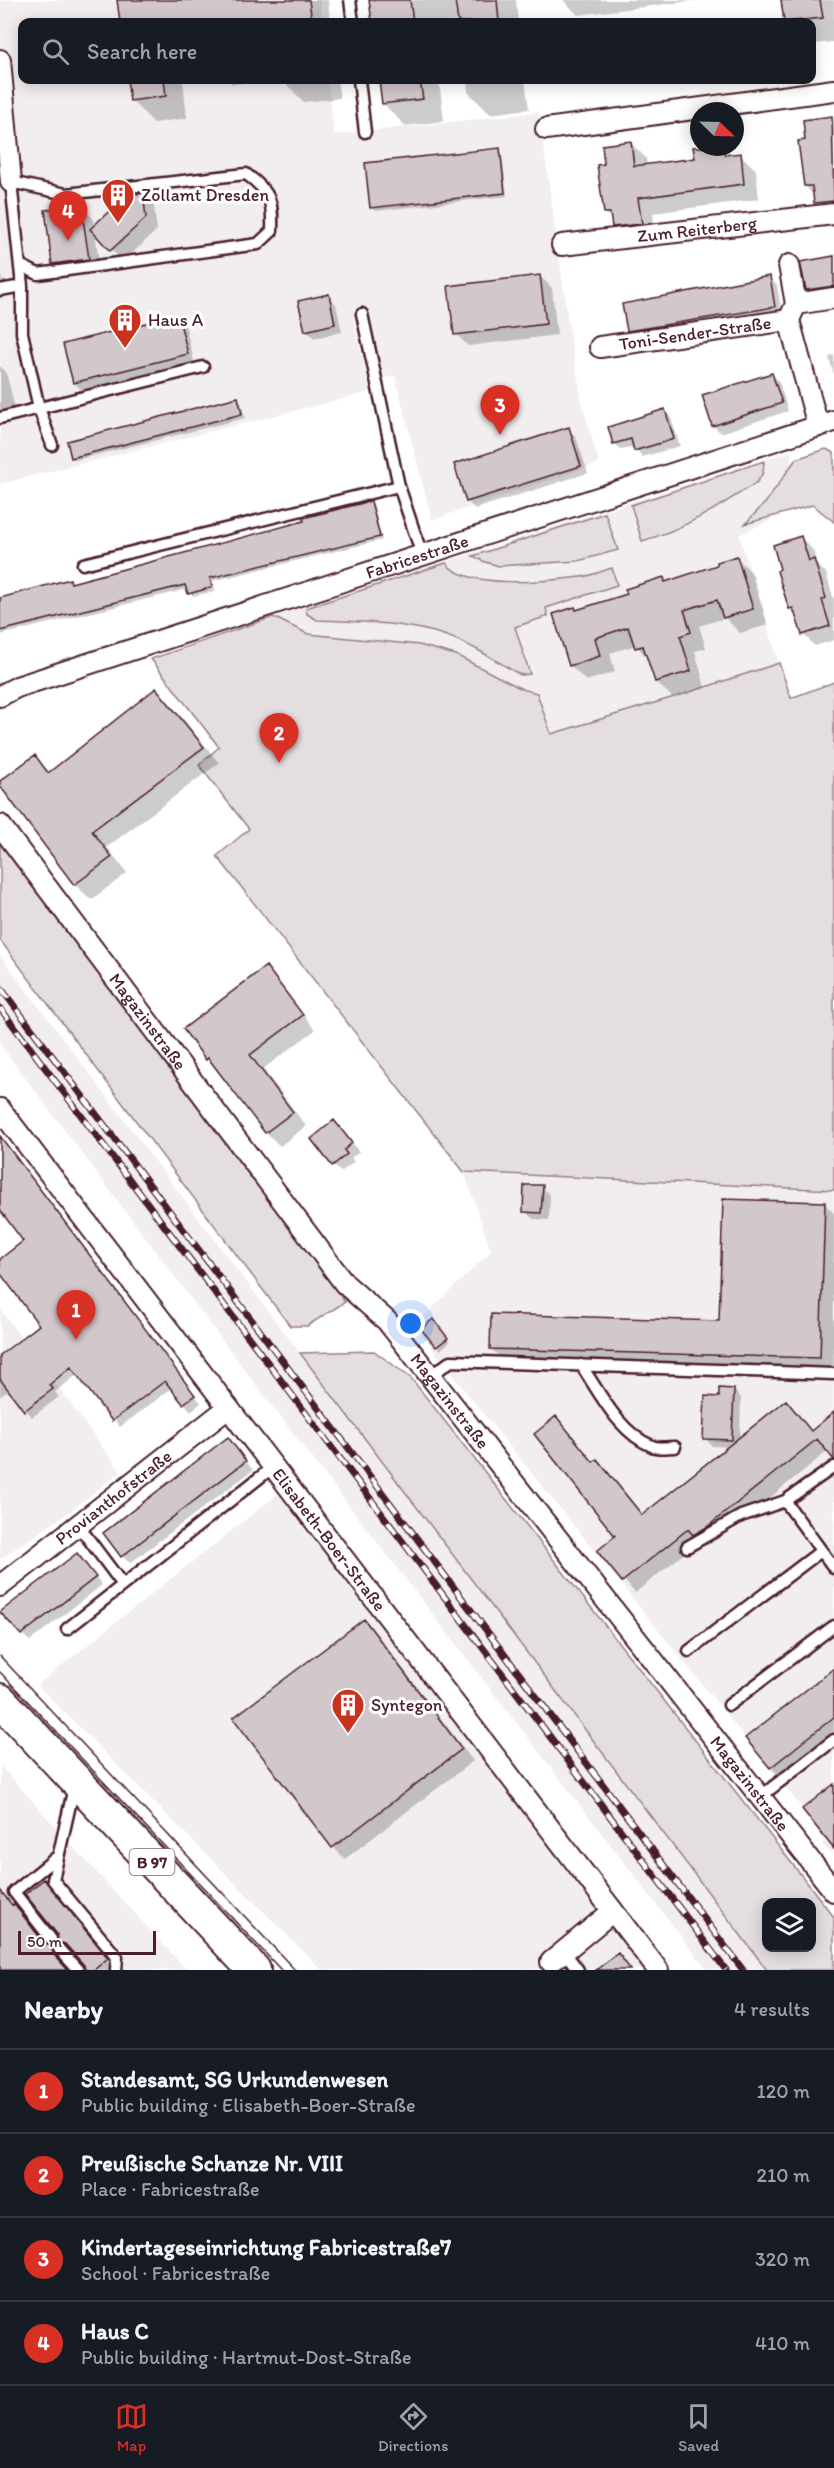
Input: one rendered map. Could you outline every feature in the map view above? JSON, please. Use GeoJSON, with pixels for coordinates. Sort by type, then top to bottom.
{"type":"FeatureCollection","features":[{"type":"Feature","properties":{"kind":"main road","name":"B 97"},"geometry":{"type":"LineString","coordinates":[[0,1700],[76,1781],[241,1966]]}},
{"type":"Feature","properties":{"kind":"street"},"geometry":{"type":"LineString","coordinates":[[0,60],[11,182]]}},
{"type":"Feature","properties":{"kind":"street"},"geometry":{"type":"LineString","coordinates":[[546,129],[834,90]]}},
{"type":"Feature","properties":{"kind":"street","name":"Zum Reiterberg"},"geometry":{"type":"LineString","coordinates":[[562,245],[834,214]]}},
{"type":"Feature","properties":{"kind":"street","name":"Toni-Sender-Straße"},"geometry":{"type":"LineString","coordinates":[[789,266],[792,312],[826,423]]}},
{"type":"Feature","properties":{"kind":"street","name":"Toni-Sender-Straße"},"geometry":{"type":"LineString","coordinates":[[600,347],[792,312],[834,298]]}},
{"type":"Feature","properties":{"kind":"street","name":"Fabricestraße"},"geometry":{"type":"LineString","coordinates":[[0,696],[17,687],[826,423]]}},
{"type":"Feature","properties":{"kind":"street","name":"Magazinstraße"},"geometry":{"type":"LineString","coordinates":[[0,825],[345,1284],[387,1321],[834,1891]]}},
{"type":"Feature","properties":{"kind":"street","name":"Elisabeth-Boer-Straße"},"geometry":{"type":"LineString","coordinates":[[0,1109],[658,1970]]}},
{"type":"Feature","properties":{"kind":"street","name":"Provianthofstraße"},"geometry":{"type":"LineString","coordinates":[[0,1586],[228,1408]]}},
{"type":"Feature","properties":{"kind":"street"},"geometry":{"type":"LineString","coordinates":[[558,1956],[613,1911]]}},
{"type":"Feature","properties":{"kind":"lane"},"geometry":{"type":"LineString","coordinates":[[350,0],[352,18]]}},
{"type":"Feature","properties":{"kind":"lane"},"geometry":{"type":"LineString","coordinates":[[360,84],[366,132]]}},
{"type":"Feature","properties":{"kind":"lane"},"geometry":{"type":"LineString","coordinates":[[20,265],[38,274],[258,244],[272,231],[272,206],[264,188],[246,174],[66,194],[11,182],[22,286],[22,333],[39,408],[52,445]]}},
{"type":"Feature","properties":{"kind":"lane"},"geometry":{"type":"LineString","coordinates":[[0,290],[22,286]]}},
{"type":"Feature","properties":{"kind":"lane"},"geometry":{"type":"LineString","coordinates":[[362,314],[399,486],[422,555]]}},
{"type":"Feature","properties":{"kind":"lane"},"geometry":{"type":"LineString","coordinates":[[0,418],[203,367]]}},
{"type":"Feature","properties":{"kind":"lane"},"geometry":{"type":"LineString","coordinates":[[84,564],[399,486]]}},
{"type":"Feature","properties":{"kind":"lane"},"geometry":{"type":"LineString","coordinates":[[430,1376],[451,1360],[834,1374]]}},
{"type":"Feature","properties":{"kind":"lane"},"geometry":{"type":"LineString","coordinates":[[581,1365],[617,1419],[639,1439],[654,1447],[675,1447]]}},
{"type":"Feature","properties":{"kind":"lane"},"geometry":{"type":"LineString","coordinates":[[67,1629],[273,1467]]}},
{"type":"Feature","properties":{"kind":"lane"},"geometry":{"type":"LineString","coordinates":[[687,1547],[741,1516],[785,1501],[834,1467]]}},
{"type":"Feature","properties":{"kind":"lane"},"geometry":{"type":"LineString","coordinates":[[785,1501],[834,1568]]}},
{"type":"Feature","properties":{"kind":"lane"},"geometry":{"type":"LineString","coordinates":[[78,1525],[123,1585]]}},
{"type":"Feature","properties":{"kind":"lane"},"geometry":{"type":"LineString","coordinates":[[689,1651],[821,1551]]}},
{"type":"Feature","properties":{"kind":"lane"},"geometry":{"type":"LineString","coordinates":[[729,1705],[834,1626]]}},
{"type":"Feature","properties":{"kind":"lane"},"geometry":{"type":"LineString","coordinates":[[760,1797],[834,1740]]}},
{"type":"Feature","properties":{"kind":"lane"},"geometry":{"type":"LineString","coordinates":[[76,1781],[52,1884],[88,1929],[117,1957],[116,1970]]}},
{"type":"Feature","properties":{"kind":"lane"},"geometry":{"type":"LineString","coordinates":[[51,1939],[43,1925],[14,1892],[58,1856]]}},
{"type":"Feature","properties":{"kind":"lane"},"geometry":{"type":"LineString","coordinates":[[59,1949],[76,1965]]}},
{"type":"Feature","properties":{"kind":"lane"},"geometry":{"type":"LineString","coordinates":[[558,1956],[578,1970]]}},
{"type":"Feature","properties":{"kind":"shaded area"},"geometry":{"type":"Polygon","coordinates":[[[0,0],[320,0],[322,18],[18,18],[18,84],[328,84],[334,135],[539,112],[570,335],[583,407],[599,463],[432,520],[395,376],[384,378],[369,313],[353,317],[370,392],[0,484],[0,0]]]}},
{"type":"Feature","properties":{"kind":"shaded area"},"geometry":{"type":"Polygon","coordinates":[[[826,449],[834,453],[834,522],[813,505],[745,524],[766,502],[796,459],[826,449]]]}},
{"type":"Feature","properties":{"kind":"shaded area"},"geometry":{"type":"Polygon","coordinates":[[[791,451],[791,464],[777,517],[739,535],[779,663],[681,695],[550,734],[536,693],[522,689],[456,655],[419,645],[308,634],[273,617],[791,451]]]}},
{"type":"Feature","properties":{"kind":"shaded area"},"geometry":{"type":"Polygon","coordinates":[[[764,461],[763,473],[757,482],[688,523],[642,541],[631,505],[764,461]]]}},
{"type":"Feature","properties":{"kind":"shaded area"},"geometry":{"type":"Polygon","coordinates":[[[605,513],[618,550],[578,561],[499,566],[473,556],[605,513]]]}},
{"type":"Feature","properties":{"kind":"shaded area"},"geometry":{"type":"Polygon","coordinates":[[[446,563],[456,572],[471,577],[509,582],[580,577],[612,568],[617,585],[546,608],[548,616],[515,627],[530,674],[521,675],[447,636],[392,624],[317,620],[307,614],[306,608],[446,563]]]}},
{"type":"Feature","properties":{"kind":"shaded area"},"geometry":{"type":"Polygon","coordinates":[[[273,617],[308,634],[419,645],[456,655],[522,689],[537,693],[551,734],[779,663],[791,698],[834,682],[834,1190],[464,1172],[217,856],[249,829],[199,765],[219,747],[151,659],[273,617]]]}},
{"type":"Feature","properties":{"kind":"shaded area"},"geometry":{"type":"Polygon","coordinates":[[[0,841],[345,1302],[307,1326],[290,1326],[0,940],[0,841]]]}},
{"type":"Feature","properties":{"kind":"shaded area"},"geometry":{"type":"Polygon","coordinates":[[[0,955],[767,1970],[707,1970],[259,1389],[0,1044],[0,955]]]}},
{"type":"Feature","properties":{"kind":"shaded area"},"geometry":{"type":"Polygon","coordinates":[[[464,1172],[834,1190],[834,1849],[830,1853],[822,1844],[827,1839],[449,1371],[415,1325],[491,1251],[464,1172]]]}},
{"type":"Feature","properties":{"kind":"shaded area"},"geometry":{"type":"Polygon","coordinates":[[[0,1309],[121,1472],[61,1518],[0,1559],[0,1309]]]}},
{"type":"Feature","properties":{"kind":"shaded area"},"geometry":{"type":"Polygon","coordinates":[[[374,1351],[411,1378],[834,1917],[834,1970],[767,1970],[300,1353],[374,1351]]]}},
{"type":"Feature","properties":{"kind":"shaded area"},"geometry":{"type":"Polygon","coordinates":[[[288,1486],[659,1970],[322,1970],[37,1685],[288,1486]]]}},
{"type":"Feature","properties":{"kind":"shaded area"},"geometry":{"type":"Polygon","coordinates":[[[0,1765],[78,1852],[187,1970],[0,1970],[0,1765]]]}},
{"type":"Feature","properties":{"kind":"building"},"geometry":{"type":"Polygon","coordinates":[[[117,0],[309,0],[311,18],[119,18],[117,0]]]}},
{"type":"Feature","properties":{"kind":"building"},"geometry":{"type":"Polygon","coordinates":[[[369,0],[410,0],[412,18],[371,18],[369,0]]]}},
{"type":"Feature","properties":{"kind":"building"},"geometry":{"type":"Polygon","coordinates":[[[455,0],[497,0],[499,18],[457,18],[455,0]]]}},
{"type":"Feature","properties":{"kind":"building"},"geometry":{"type":"Polygon","coordinates":[[[781,0],[820,0],[823,18],[783,18],[781,0]]]}},
{"type":"Feature","properties":{"kind":"building"},"geometry":{"type":"Polygon","coordinates":[[[128,84],[164,84],[166,96],[130,101],[128,84]]]}},
{"type":"Feature","properties":{"kind":"building"},"geometry":{"type":"Polygon","coordinates":[[[380,84],[421,84],[423,99],[382,104],[380,84]]]}},
{"type":"Feature","properties":{"kind":"building"},"geometry":{"type":"Polygon","coordinates":[[[832,116],[834,201],[814,203],[812,186],[804,186],[798,141],[805,140],[803,120],[832,116]]]}},
{"type":"Feature","properties":{"kind":"building"},"geometry":{"type":"Polygon","coordinates":[[[631,141],[634,166],[695,158],[695,156],[741,156],[744,184],[638,198],[642,224],[612,227],[610,213],[604,213],[597,165],[604,164],[602,145],[631,141]]]}},
{"type":"Feature","properties":{"kind":"building"},"geometry":{"type":"Polygon","coordinates":[[[500,148],[505,193],[370,208],[365,163],[500,148]]]}},
{"type":"Feature","properties":{"kind":"building","name":"Zollamt Dresden"},"geometry":{"type":"Polygon","coordinates":[[[143,193],[146,218],[110,251],[90,229],[120,201],[120,196],[143,193]]]}},
{"type":"Feature","properties":{"kind":"building"},"geometry":{"type":"Polygon","coordinates":[[[81,205],[89,259],[52,264],[45,210],[81,205]]]}},
{"type":"Feature","properties":{"kind":"building"},"geometry":{"type":"Polygon","coordinates":[[[834,256],[834,286],[806,290],[800,262],[834,256]]]}},
{"type":"Feature","properties":{"kind":"building"},"geometry":{"type":"Polygon","coordinates":[[[540,275],[546,324],[454,335],[448,286],[540,275]]]}},
{"type":"Feature","properties":{"kind":"building"},"geometry":{"type":"Polygon","coordinates":[[[770,276],[775,307],[627,331],[622,304],[770,276]]]}},
{"type":"Feature","properties":{"kind":"building"},"geometry":{"type":"Polygon","coordinates":[[[329,294],[335,324],[305,331],[298,301],[329,294]]]}},
{"type":"Feature","properties":{"kind":"building","name":"Haus A"},"geometry":{"type":"Polygon","coordinates":[[[178,315],[188,354],[73,383],[63,344],[178,315]]]}},
{"type":"Feature","properties":{"kind":"building"},"geometry":{"type":"Polygon","coordinates":[[[772,373],[782,403],[712,426],[702,395],[772,373]]]}},
{"type":"Feature","properties":{"kind":"building"},"geometry":{"type":"Polygon","coordinates":[[[238,397],[242,414],[71,458],[67,441],[238,397]]]}},
{"type":"Feature","properties":{"kind":"building"},"geometry":{"type":"Polygon","coordinates":[[[665,409],[674,439],[634,451],[631,439],[613,444],[608,427],[665,409]]]}},
{"type":"Feature","properties":{"kind":"building"},"geometry":{"type":"Polygon","coordinates":[[[569,427],[581,466],[466,502],[454,464],[569,427]]]}},
{"type":"Feature","properties":{"kind":"building"},"geometry":{"type":"Polygon","coordinates":[[[371,501],[380,537],[210,578],[213,587],[188,594],[185,585],[0,631],[0,598],[70,579],[71,583],[371,501]]]}},
{"type":"Feature","properties":{"kind":"building"},"geometry":{"type":"Polygon","coordinates":[[[801,536],[809,561],[814,559],[826,598],[822,600],[830,626],[802,635],[793,608],[789,609],[777,571],[780,569],[773,545],[801,536]]]}},
{"type":"Feature","properties":{"kind":"building"},"geometry":{"type":"Polygon","coordinates":[[[737,556],[753,609],[723,618],[717,600],[684,610],[691,632],[680,636],[691,671],[655,682],[643,646],[635,648],[628,627],[595,638],[600,656],[569,666],[553,614],[575,607],[576,610],[627,594],[625,589],[664,577],[665,582],[737,556]]]}},
{"type":"Feature","properties":{"kind":"building"},"geometry":{"type":"Polygon","coordinates":[[[156,688],[204,747],[92,831],[112,857],[74,885],[0,786],[0,781],[35,755],[48,773],[156,688]]]}},
{"type":"Feature","properties":{"kind":"building"},"geometry":{"type":"Polygon","coordinates":[[[266,966],[303,1015],[250,1055],[293,1112],[265,1133],[183,1029],[266,966]]]}},
{"type":"Feature","properties":{"kind":"building"},"geometry":{"type":"Polygon","coordinates":[[[334,1120],[352,1143],[344,1150],[347,1154],[332,1166],[311,1139],[334,1120]]]}},
{"type":"Feature","properties":{"kind":"building"},"geometry":{"type":"Polygon","coordinates":[[[0,1136],[195,1395],[183,1404],[165,1381],[112,1421],[71,1367],[49,1385],[53,1389],[24,1411],[0,1379],[0,1355],[39,1325],[0,1273],[0,1259],[23,1241],[0,1210],[0,1136]]]}},
{"type":"Feature","properties":{"kind":"building"},"geometry":{"type":"Polygon","coordinates":[[[524,1185],[543,1185],[541,1213],[523,1212],[524,1185]]]}},
{"type":"Feature","properties":{"kind":"building"},"geometry":{"type":"Polygon","coordinates":[[[723,1199],[825,1202],[820,1358],[490,1349],[491,1314],[719,1321],[723,1199]]]}},
{"type":"Feature","properties":{"kind":"building"},"geometry":{"type":"Polygon","coordinates":[[[433,1319],[448,1338],[436,1347],[421,1329],[433,1319]]]}},
{"type":"Feature","properties":{"kind":"building"},"geometry":{"type":"Polygon","coordinates":[[[719,1388],[734,1389],[732,1440],[703,1439],[705,1396],[719,1397],[719,1388]]]}},
{"type":"Feature","properties":{"kind":"building"},"geometry":{"type":"Polygon","coordinates":[[[786,1400],[811,1431],[834,1412],[834,1460],[817,1439],[707,1527],[693,1535],[688,1529],[622,1582],[597,1551],[615,1536],[534,1434],[556,1416],[593,1462],[597,1459],[642,1515],[786,1400]]]}},
{"type":"Feature","properties":{"kind":"building"},"geometry":{"type":"Polygon","coordinates":[[[228,1437],[246,1461],[121,1557],[103,1533],[228,1437]]]}},
{"type":"Feature","properties":{"kind":"building"},"geometry":{"type":"Polygon","coordinates":[[[77,1553],[96,1577],[21,1635],[0,1612],[77,1553]]]}},
{"type":"Feature","properties":{"kind":"building","name":"Syntegon"},"geometry":{"type":"Polygon","coordinates":[[[364,1619],[462,1749],[332,1848],[233,1718],[364,1619]]]}},
{"type":"Feature","properties":{"kind":"building"},"geometry":{"type":"Polygon","coordinates":[[[834,1668],[834,1717],[770,1768],[745,1738],[834,1668]]]}},
{"type":"Feature","properties":{"kind":"building"},"geometry":{"type":"Polygon","coordinates":[[[834,1784],[834,1849],[802,1809],[834,1784]]]}},
{"type":"Feature","properties":{"kind":"building"},"geometry":{"type":"Polygon","coordinates":[[[44,1879],[108,1958],[94,1970],[85,1970],[84,1965],[65,1944],[58,1942],[57,1934],[25,1894],[44,1879]]]}},
{"type":"Feature","properties":{"kind":"building"},"geometry":{"type":"Polygon","coordinates":[[[0,1890],[45,1944],[52,1946],[53,1954],[68,1970],[0,1970],[0,1890]]]}},
{"type":"Feature","properties":{"kind":"building"},"geometry":{"type":"Polygon","coordinates":[[[618,1953],[631,1970],[596,1970],[618,1953]]]}},
{"type":"Feature","properties":{"kind":"tram line"},"geometry":{"type":"LineString","coordinates":[[0,1656],[295,1970]]}},
{"type":"Feature","properties":{"kind":"tram line"},"geometry":{"type":"LineString","coordinates":[[0,1672],[281,1970]]}},
{"type":"Feature","properties":{"kind":"railway"},"geometry":{"type":"LineString","coordinates":[[0,987],[743,1970]]}},
{"type":"Feature","properties":{"kind":"railway"},"geometry":{"type":"LineString","coordinates":[[0,1008],[726,1970]]}},
{"type":"Feature","properties":{"kind":"place","name":"Zollamt Dresden"},"geometry":{"type":"Point","coordinates":[118,224]}},
{"type":"Feature","properties":{"kind":"place","name":"Haus C"},"geometry":{"type":"Point","coordinates":[68,241]}},
{"type":"Feature","properties":{"kind":"place","name":"Haus A"},"geometry":{"type":"Point","coordinates":[125,349]}},
{"type":"Feature","properties":{"kind":"place","name":"Kindertageseinrichtung Fabricestraße7"},"geometry":{"type":"Point","coordinates":[500,435]}},
{"type":"Feature","properties":{"kind":"place","name":"Preußische Schanze Nr. VIII"},"geometry":{"type":"Point","coordinates":[279,763]}},
{"type":"Feature","properties":{"kind":"place","name":"Standesamt, SG Urkundenwesen"},"geometry":{"type":"Point","coordinates":[76,1340]}},
{"type":"Feature","properties":{"kind":"place","name":"Syntegon"},"geometry":{"type":"Point","coordinates":[348,1734]}}]}
